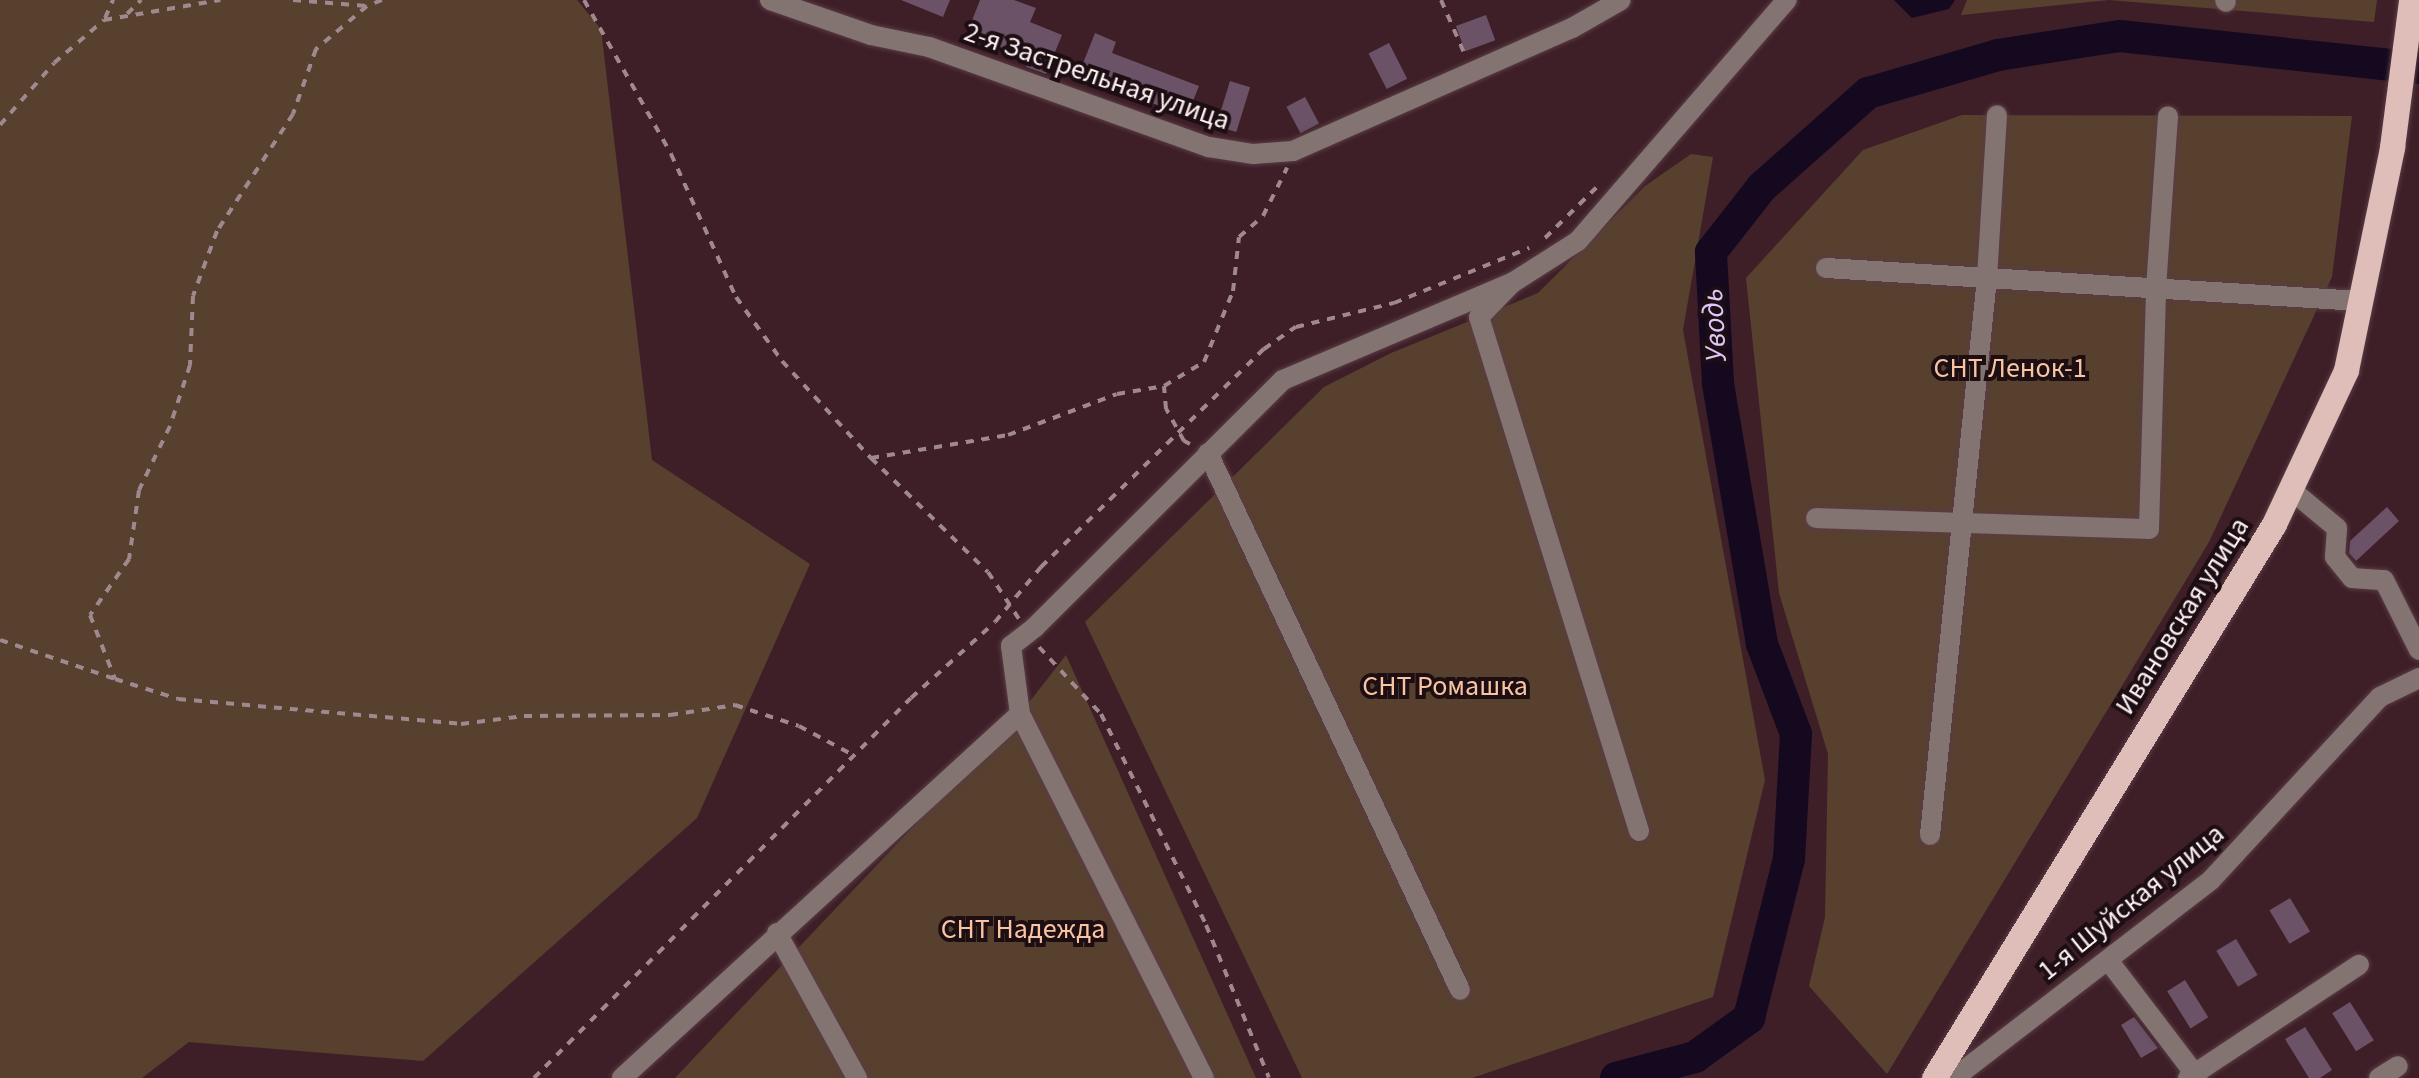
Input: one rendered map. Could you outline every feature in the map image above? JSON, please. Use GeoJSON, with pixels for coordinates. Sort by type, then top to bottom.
{"type":"FeatureCollection","features":[{"type":"Feature","properties":{"kind":"main road","name":"Ивановская улица"},"geometry":{"type":"LineString","coordinates":[[1934,1078],[2274,524],[2346,370],[2392,147],[2411,0]]}},
{"type":"Feature","properties":{"kind":"street","name":"2-я Застрельная улица"},"geometry":{"type":"LineString","coordinates":[[770,0],[871,36],[929,48],[1209,147],[1253,154],[1293,151],[1572,28],[1621,0]]}},
{"type":"Feature","properties":{"kind":"street"},"geometry":{"type":"LineString","coordinates":[[1204,1078],[1020,714],[1011,646],[1036,627],[1283,380],[1512,283],[1578,241],[1787,0]]}},
{"type":"Feature","properties":{"kind":"street"},"geometry":{"type":"LineString","coordinates":[[1930,835],[1986,278],[1997,116]]}},
{"type":"Feature","properties":{"kind":"street"},"geometry":{"type":"LineString","coordinates":[[1816,518],[2148,529],[2156,288],[2168,116]]}},
{"type":"Feature","properties":{"kind":"street"},"geometry":{"type":"LineString","coordinates":[[1826,268],[2360,301]]}},
{"type":"Feature","properties":{"kind":"street"},"geometry":{"type":"LineString","coordinates":[[1512,283],[1479,317],[1639,831]]}},
{"type":"Feature","properties":{"kind":"street"},"geometry":{"type":"LineString","coordinates":[[1208,453],[1460,990]]}},
{"type":"Feature","properties":{"kind":"street"},"geometry":{"type":"LineString","coordinates":[[2290,489],[2336,528],[2334,556],[2352,578],[2384,580],[2419,650]]}},
{"type":"Feature","properties":{"kind":"street","name":"1-я Шуйская улица"},"geometry":{"type":"LineString","coordinates":[[1954,1078],[2212,880],[2380,697],[2419,678]]}},
{"type":"Feature","properties":{"kind":"street"},"geometry":{"type":"LineString","coordinates":[[622,1078],[776,933],[1020,714]]}},
{"type":"Feature","properties":{"kind":"street"},"geometry":{"type":"LineString","coordinates":[[776,933],[857,1078]]}},
{"type":"Feature","properties":{"kind":"street"},"geometry":{"type":"LineString","coordinates":[[2108,960],[2194,1077],[2359,965]]}},
{"type":"Feature","properties":{"kind":"street"},"geometry":{"type":"LineString","coordinates":[[2379,1078],[2398,1066]]}},
{"type":"Feature","properties":{"kind":"path"},"geometry":{"type":"LineString","coordinates":[[0,125],[54,63],[104,20],[113,0]]}},
{"type":"Feature","properties":{"kind":"path"},"geometry":{"type":"LineString","coordinates":[[127,14],[141,0]]}},
{"type":"Feature","properties":{"kind":"path"},"geometry":{"type":"LineString","coordinates":[[104,20],[220,0]]}},
{"type":"Feature","properties":{"kind":"path"},"geometry":{"type":"LineString","coordinates":[[293,0],[366,6]]}},
{"type":"Feature","properties":{"kind":"path"},"geometry":{"type":"LineString","coordinates":[[115,678],[90,615],[128,559],[139,490],[170,426],[190,365],[193,296],[217,231],[293,114],[316,49],[366,6],[382,0]]}},
{"type":"Feature","properties":{"kind":"path"},"geometry":{"type":"LineString","coordinates":[[584,0],[670,154],[736,297],[782,361],[871,458],[988,572],[1011,602]]}},
{"type":"Feature","properties":{"kind":"path"},"geometry":{"type":"LineString","coordinates":[[1441,0],[1472,72]]}},
{"type":"Feature","properties":{"kind":"path"},"geometry":{"type":"LineString","coordinates":[[871,458],[1008,435],[1116,394],[1164,386],[1204,362],[1233,291],[1239,237],[1263,216],[1281,188],[1293,151]]}},
{"type":"Feature","properties":{"kind":"path"},"geometry":{"type":"LineString","coordinates":[[534,1078],[1011,602],[1040,568],[1264,350],[1296,327],[1394,303],[1541,243],[1604,180]]}},
{"type":"Feature","properties":{"kind":"path"},"geometry":{"type":"LineString","coordinates":[[1164,386],[1166,409],[1184,441],[1208,453]]}},
{"type":"Feature","properties":{"kind":"path"},"geometry":{"type":"LineString","coordinates":[[1025,632],[1101,714],[1206,926],[1268,1078]]}},
{"type":"Feature","properties":{"kind":"path"},"geometry":{"type":"LineString","coordinates":[[0,640],[178,699],[460,724],[524,716],[670,715],[735,704],[799,726],[855,756]]}},
{"type":"Feature","properties":{"kind":"green space"},"geometry":{"type":"Polygon","coordinates":[[[0,0],[577,0],[601,29],[652,460],[810,564],[697,818],[423,1061],[189,1042],[142,1078],[0,1078],[0,0]]]}},
{"type":"Feature","properties":{"kind":"green space"},"geometry":{"type":"Polygon","coordinates":[[[1967,0],[2109,0],[1961,15],[1967,0]]]}},
{"type":"Feature","properties":{"kind":"green space"},"geometry":{"type":"Polygon","coordinates":[[[2109,0],[2377,0],[2374,22],[2109,0]]]}},
{"type":"Feature","properties":{"kind":"green space","name":"СНТ Ленок-1"},"geometry":{"type":"Polygon","coordinates":[[[1962,115],[2352,116],[2332,277],[2209,542],[1887,1074],[1809,986],[1825,917],[1828,754],[1779,593],[1746,278],[1863,150],[1962,115]]]}},
{"type":"Feature","properties":{"kind":"green space","name":"СНТ Ромашка"},"geometry":{"type":"Polygon","coordinates":[[[1691,154],[1713,157],[1683,330],[1765,780],[1713,997],[1472,1078],[1302,1078],[1085,622],[1324,387],[1391,353],[1538,293],[1645,186],[1691,154]]]}},
{"type":"Feature","properties":{"kind":"green space","name":"СНТ Надежда"},"geometry":{"type":"Polygon","coordinates":[[[1066,655],[1256,1078],[675,1078],[1020,714],[1066,655]]]}},
{"type":"Feature","properties":{"kind":"shaded area"},"geometry":{"type":"Polygon","coordinates":[[[1894,0],[1955,0],[1949,9],[1912,18],[1894,0]]]}},
{"type":"Feature","properties":{"kind":"building"},"geometry":{"type":"Polygon","coordinates":[[[901,0],[950,0],[943,17],[901,0]]]}},
{"type":"Feature","properties":{"kind":"building"},"geometry":{"type":"Polygon","coordinates":[[[980,0],[1014,0],[1036,8],[1030,22],[1062,35],[1046,74],[1026,67],[1030,57],[966,36],[980,0]]]}},
{"type":"Feature","properties":{"kind":"building"},"geometry":{"type":"Polygon","coordinates":[[[1486,15],[1495,40],[1465,51],[1456,26],[1486,15]]]}},
{"type":"Feature","properties":{"kind":"building"},"geometry":{"type":"Polygon","coordinates":[[[1095,33],[1116,42],[1112,53],[1199,86],[1187,116],[1078,76],[1095,33]]]}},
{"type":"Feature","properties":{"kind":"building"},"geometry":{"type":"Polygon","coordinates":[[[1389,43],[1407,79],[1387,89],[1369,53],[1389,43]]]}},
{"type":"Feature","properties":{"kind":"building"},"geometry":{"type":"Polygon","coordinates":[[[1230,81],[1250,87],[1236,132],[1216,126],[1230,81]]]}},
{"type":"Feature","properties":{"kind":"building"},"geometry":{"type":"Polygon","coordinates":[[[1305,97],[1319,123],[1301,133],[1286,107],[1305,97]]]}},
{"type":"Feature","properties":{"kind":"building"},"geometry":{"type":"Polygon","coordinates":[[[2387,507],[2399,521],[2356,561],[2349,553],[2350,541],[2387,507]]]}},
{"type":"Feature","properties":{"kind":"building"},"geometry":{"type":"Polygon","coordinates":[[[2290,898],[2310,931],[2290,944],[2269,910],[2290,898]]]}},
{"type":"Feature","properties":{"kind":"building"},"geometry":{"type":"Polygon","coordinates":[[[2236,939],[2258,975],[2238,987],[2216,951],[2236,939]]]}},
{"type":"Feature","properties":{"kind":"building"},"geometry":{"type":"Polygon","coordinates":[[[2185,980],[2208,1017],[2191,1028],[2167,991],[2185,980]]]}},
{"type":"Feature","properties":{"kind":"building"},"geometry":{"type":"Polygon","coordinates":[[[2350,1002],[2374,1040],[2356,1051],[2332,1013],[2350,1002]]]}},
{"type":"Feature","properties":{"kind":"building"},"geometry":{"type":"Polygon","coordinates":[[[2134,1017],[2158,1048],[2141,1058],[2121,1025],[2134,1017]]]}},
{"type":"Feature","properties":{"kind":"building"},"geometry":{"type":"Polygon","coordinates":[[[2305,1027],[2332,1070],[2320,1078],[2309,1078],[2285,1039],[2305,1027]]]}},
{"type":"Feature","properties":{"kind":"waterway","name":"Уводь"},"geometry":{"type":"LineString","coordinates":[[1616,1078],[1695,1057],[1749,1018],[1789,859],[1796,734],[1762,644],[1718,383],[1711,252],[1762,187],[1868,93],[1998,55],[2120,36],[2419,68]]}}]}
